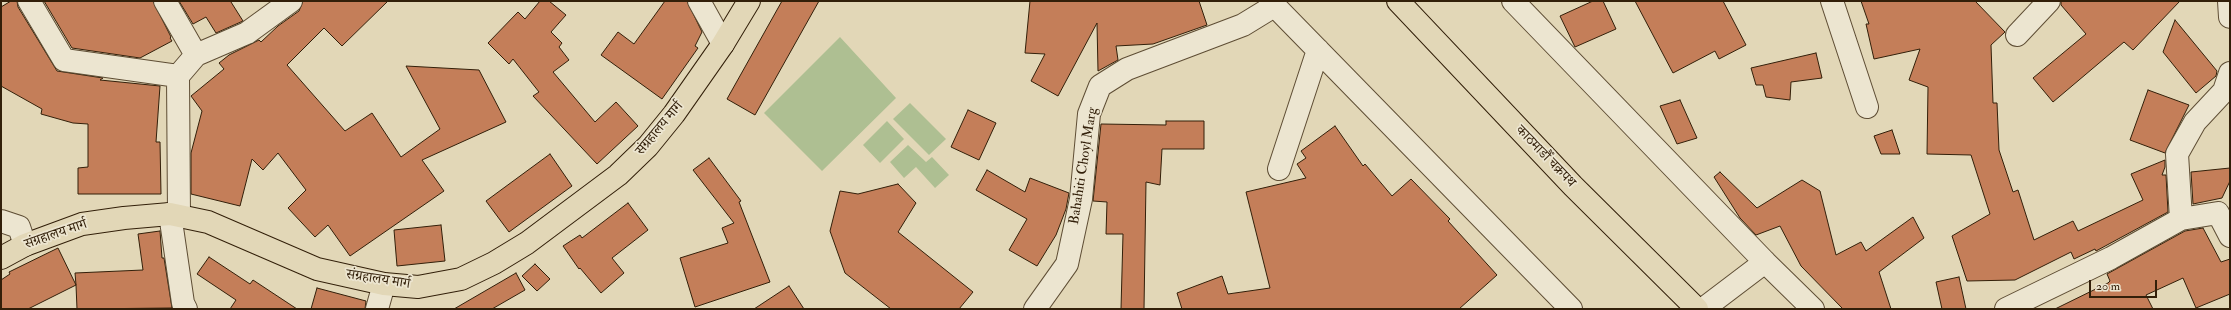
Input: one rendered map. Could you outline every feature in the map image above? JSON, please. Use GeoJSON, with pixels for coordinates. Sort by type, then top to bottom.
{"type":"FeatureCollection","features":[{"type":"Feature","properties":{"kind":"main road","name":"संग्रहालय मार्ग"},"geometry":{"type":"LineString","coordinates":[[1,258],[25,245],[82,224],[124,218],[175,215],[208,222],[237,233],[317,269],[384,284],[418,287],[462,278],[494,263],[527,244],[618,175],[648,146],[674,114],[723,44],[749,1]]}},
{"type":"Feature","properties":{"kind":"main road","name":"काठमाडाैँ चक्रपथ"},"geometry":{"type":"LineString","coordinates":[[1398,1],[1573,186],[1697,309]]}},
{"type":"Feature","properties":{"kind":"street"},"geometry":{"type":"LineString","coordinates":[[29,1],[64,60],[178,76]]}},
{"type":"Feature","properties":{"kind":"street"},"geometry":{"type":"LineString","coordinates":[[165,1],[196,55]]}},
{"type":"Feature","properties":{"kind":"street"},"geometry":{"type":"LineString","coordinates":[[186,309],[175,215],[178,76],[196,55],[247,33],[291,1]]}},
{"type":"Feature","properties":{"kind":"street"},"geometry":{"type":"LineString","coordinates":[[699,1],[723,44]]}},
{"type":"Feature","properties":{"kind":"street"},"geometry":{"type":"LineString","coordinates":[[1513,1],[1765,262],[1813,309]]}},
{"type":"Feature","properties":{"kind":"street"},"geometry":{"type":"LineString","coordinates":[[1832,1],[1867,107]]}},
{"type":"Feature","properties":{"kind":"street"},"geometry":{"type":"LineString","coordinates":[[2017,35],[2049,1]]}},
{"type":"Feature","properties":{"kind":"street"},"geometry":{"type":"LineString","coordinates":[[2229,1],[2230,17]]}},
{"type":"Feature","properties":{"kind":"street"},"geometry":{"type":"LineString","coordinates":[[1272,3],[1571,309]]}},
{"type":"Feature","properties":{"kind":"street","name":"Bahahiti Choyl Marg"},"geometry":{"type":"LineString","coordinates":[[1035,309],[1068,264],[1081,200],[1089,114],[1100,86],[1127,69],[1243,25],[1272,3]]}},
{"type":"Feature","properties":{"kind":"street"},"geometry":{"type":"LineString","coordinates":[[1279,169],[1318,50]]}},
{"type":"Feature","properties":{"kind":"street"},"geometry":{"type":"LineString","coordinates":[[2181,219],[2177,154],[2194,122],[2224,91],[2230,72]]}},
{"type":"Feature","properties":{"kind":"street"},"geometry":{"type":"LineString","coordinates":[[2006,309],[2112,258],[2181,219],[2218,213],[2230,236]]}},
{"type":"Feature","properties":{"kind":"street"},"geometry":{"type":"LineString","coordinates":[[1,221],[18,227],[25,245]]}},
{"type":"Feature","properties":{"kind":"street"},"geometry":{"type":"LineString","coordinates":[[1703,309],[1765,262]]}},
{"type":"Feature","properties":{"kind":"street"},"geometry":{"type":"LineString","coordinates":[[377,309],[384,284]]}},
{"type":"Feature","properties":{"kind":"green space"},"geometry":{"type":"Polygon","coordinates":[[[840,37],[896,98],[822,171],[764,113],[840,37]]]}},
{"type":"Feature","properties":{"kind":"green space"},"geometry":{"type":"Polygon","coordinates":[[[910,103],[946,139],[929,155],[893,119],[910,103]]]}},
{"type":"Feature","properties":{"kind":"green space"},"geometry":{"type":"Polygon","coordinates":[[[887,121],[904,139],[880,163],[863,145],[887,121]]]}},
{"type":"Feature","properties":{"kind":"green space"},"geometry":{"type":"Polygon","coordinates":[[[908,145],[926,162],[932,157],[949,175],[935,188],[916,167],[904,178],[890,162],[908,145]]]}},
{"type":"Feature","properties":{"kind":"building"},"geometry":{"type":"Polygon","coordinates":[[[11,1],[17,1],[18,7],[57,71],[103,78],[100,80],[160,86],[156,142],[160,142],[161,194],[78,194],[78,168],[88,167],[88,124],[73,123],[41,114],[42,109],[1,86],[1,7],[11,1]]]}},
{"type":"Feature","properties":{"kind":"building"},"geometry":{"type":"Polygon","coordinates":[[[44,1],[153,1],[172,41],[140,58],[72,48],[44,1]]]}},
{"type":"Feature","properties":{"kind":"building"},"geometry":{"type":"Polygon","coordinates":[[[179,1],[232,1],[231,2],[243,21],[216,33],[206,17],[193,24],[179,1]]]}},
{"type":"Feature","properties":{"kind":"building"},"geometry":{"type":"Polygon","coordinates":[[[303,1],[388,1],[342,46],[324,28],[287,65],[345,131],[372,113],[401,157],[440,129],[406,66],[479,70],[506,122],[422,160],[444,191],[350,256],[328,225],[315,237],[288,208],[306,190],[278,153],[263,170],[252,159],[240,206],[191,194],[191,153],[202,111],[191,96],[224,69],[219,63],[229,55],[259,40],[261,42],[278,26],[299,11],[303,1]]]}},
{"type":"Feature","properties":{"kind":"building"},"geometry":{"type":"Polygon","coordinates":[[[540,1],[549,1],[566,15],[551,32],[562,43],[559,47],[569,60],[553,72],[595,122],[616,102],[638,126],[597,164],[533,96],[539,92],[513,59],[509,64],[488,43],[518,12],[525,19],[540,1]]]}},
{"type":"Feature","properties":{"kind":"building"},"geometry":{"type":"Polygon","coordinates":[[[665,1],[687,1],[702,32],[695,46],[698,48],[662,99],[601,55],[618,32],[634,44],[665,1]]]}},
{"type":"Feature","properties":{"kind":"building"},"geometry":{"type":"Polygon","coordinates":[[[782,1],[819,1],[755,115],[727,99],[782,1]]]}},
{"type":"Feature","properties":{"kind":"building"},"geometry":{"type":"Polygon","coordinates":[[[1030,1],[1199,1],[1207,25],[1153,44],[1116,46],[1118,60],[1098,71],[1097,23],[1058,96],[1031,81],[1045,54],[1025,53],[1030,1]]]}},
{"type":"Feature","properties":{"kind":"building"},"geometry":{"type":"Polygon","coordinates":[[[1593,1],[1603,1],[1616,29],[1575,47],[1560,16],[1593,1]]]}},
{"type":"Feature","properties":{"kind":"building"},"geometry":{"type":"Polygon","coordinates":[[[1635,1],[1723,1],[1746,45],[1719,59],[1715,51],[1673,73],[1635,1]]]}},
{"type":"Feature","properties":{"kind":"building"},"geometry":{"type":"Polygon","coordinates":[[[1861,1],[1975,1],[2005,32],[1991,45],[1993,103],[1997,103],[1999,150],[2013,192],[2018,190],[2034,240],[2073,221],[2078,231],[2143,200],[2131,174],[2165,160],[2165,167],[2162,175],[2166,175],[2168,212],[2096,251],[2095,249],[2074,259],[2071,252],[2015,280],[1967,281],[1952,236],[1990,214],[1971,155],[1927,154],[1928,87],[1909,80],[1920,49],[1874,59],[1866,24],[1869,24],[1861,1]]]}},
{"type":"Feature","properties":{"kind":"building"},"geometry":{"type":"Polygon","coordinates":[[[2061,1],[2180,1],[2133,50],[2124,42],[2053,102],[2033,78],[2086,34],[2061,5],[2061,1]]]}},
{"type":"Feature","properties":{"kind":"building"},"geometry":{"type":"Polygon","coordinates":[[[2175,20],[2217,71],[2216,76],[2196,93],[2163,52],[2175,20]]]}},
{"type":"Feature","properties":{"kind":"building"},"geometry":{"type":"Polygon","coordinates":[[[1816,53],[1822,78],[1791,82],[1790,100],[1766,97],[1763,85],[1756,85],[1751,68],[1816,53]]]}},
{"type":"Feature","properties":{"kind":"building"},"geometry":{"type":"Polygon","coordinates":[[[2148,90],[2189,105],[2165,153],[2130,140],[2148,90]]]}},
{"type":"Feature","properties":{"kind":"building"},"geometry":{"type":"Polygon","coordinates":[[[1680,100],[1697,138],[1677,144],[1660,106],[1680,100]]]}},
{"type":"Feature","properties":{"kind":"building"},"geometry":{"type":"Polygon","coordinates":[[[968,110],[996,123],[979,160],[951,147],[968,110]]]}},
{"type":"Feature","properties":{"kind":"building"},"geometry":{"type":"Polygon","coordinates":[[[1166,121],[1204,121],[1204,149],[1162,149],[1160,185],[1146,182],[1144,309],[1121,309],[1123,234],[1106,234],[1107,202],[1093,201],[1101,124],[1166,125],[1166,121]]]}},
{"type":"Feature","properties":{"kind":"building"},"geometry":{"type":"Polygon","coordinates":[[[1335,126],[1363,166],[1365,164],[1392,196],[1411,179],[1450,219],[1448,221],[1497,275],[1459,309],[1182,309],[1177,293],[1222,276],[1228,294],[1270,288],[1246,192],[1306,178],[1297,164],[1306,158],[1301,151],[1335,126]]]}},
{"type":"Feature","properties":{"kind":"building"},"geometry":{"type":"Polygon","coordinates":[[[1892,130],[1900,154],[1881,154],[1874,136],[1892,130]]]}},
{"type":"Feature","properties":{"kind":"building"},"geometry":{"type":"Polygon","coordinates":[[[550,154],[572,186],[509,232],[486,201],[550,154]]]}},
{"type":"Feature","properties":{"kind":"building"},"geometry":{"type":"Polygon","coordinates":[[[709,158],[741,201],[739,202],[770,282],[695,307],[680,258],[728,243],[722,228],[734,223],[693,170],[709,158]]]}},
{"type":"Feature","properties":{"kind":"building"},"geometry":{"type":"Polygon","coordinates":[[[2230,168],[2230,181],[2222,198],[2193,204],[2191,172],[2230,168]]]}},
{"type":"Feature","properties":{"kind":"building"},"geometry":{"type":"Polygon","coordinates":[[[987,170],[1025,192],[1030,178],[1069,193],[1066,209],[1056,235],[1037,266],[1009,250],[1027,219],[976,190],[987,170]]]}},
{"type":"Feature","properties":{"kind":"building"},"geometry":{"type":"Polygon","coordinates":[[[1720,172],[1757,208],[1802,180],[1820,191],[1836,255],[1861,242],[1866,251],[1913,217],[1924,238],[1879,272],[1891,309],[1843,309],[1801,266],[1780,226],[1756,235],[1740,218],[1714,177],[1720,172]]]}},
{"type":"Feature","properties":{"kind":"building"},"geometry":{"type":"Polygon","coordinates":[[[898,184],[916,203],[898,232],[973,292],[959,309],[891,309],[845,273],[830,231],[840,191],[858,194],[898,184]]]}},
{"type":"Feature","properties":{"kind":"building"},"geometry":{"type":"Polygon","coordinates":[[[628,203],[648,230],[612,258],[624,273],[601,293],[580,268],[579,269],[563,246],[580,235],[582,238],[628,203]]]}},
{"type":"Feature","properties":{"kind":"building"},"geometry":{"type":"Polygon","coordinates":[[[441,225],[445,261],[397,266],[394,230],[441,225]]]}},
{"type":"Feature","properties":{"kind":"building"},"geometry":{"type":"Polygon","coordinates":[[[2203,228],[2221,262],[2230,259],[2230,294],[2196,308],[2183,278],[2146,295],[2153,309],[2055,309],[2108,283],[2110,281],[2107,274],[2185,231],[2203,228]]]}},
{"type":"Feature","properties":{"kind":"building"},"geometry":{"type":"Polygon","coordinates":[[[160,231],[162,258],[164,258],[172,308],[77,309],[75,273],[143,270],[138,234],[160,231]]]}},
{"type":"Feature","properties":{"kind":"building"},"geometry":{"type":"Polygon","coordinates":[[[58,248],[76,285],[28,309],[1,309],[1,280],[10,274],[9,272],[58,248]]]}},
{"type":"Feature","properties":{"kind":"building"},"geometry":{"type":"Polygon","coordinates":[[[209,257],[250,284],[253,280],[297,309],[230,309],[236,300],[197,274],[209,257]]]}},
{"type":"Feature","properties":{"kind":"building"},"geometry":{"type":"Polygon","coordinates":[[[535,264],[550,279],[537,291],[522,276],[535,264]]]}},
{"type":"Feature","properties":{"kind":"building"},"geometry":{"type":"Polygon","coordinates":[[[516,273],[525,290],[492,309],[454,309],[516,273]]]}},
{"type":"Feature","properties":{"kind":"building"},"geometry":{"type":"Polygon","coordinates":[[[1959,277],[1966,309],[1942,309],[1936,282],[1959,277]]]}},
{"type":"Feature","properties":{"kind":"building"},"geometry":{"type":"Polygon","coordinates":[[[789,286],[804,309],[754,309],[789,286]]]}},
{"type":"Feature","properties":{"kind":"building"},"geometry":{"type":"Polygon","coordinates":[[[317,288],[366,301],[365,309],[311,309],[317,288]]]}}]}
